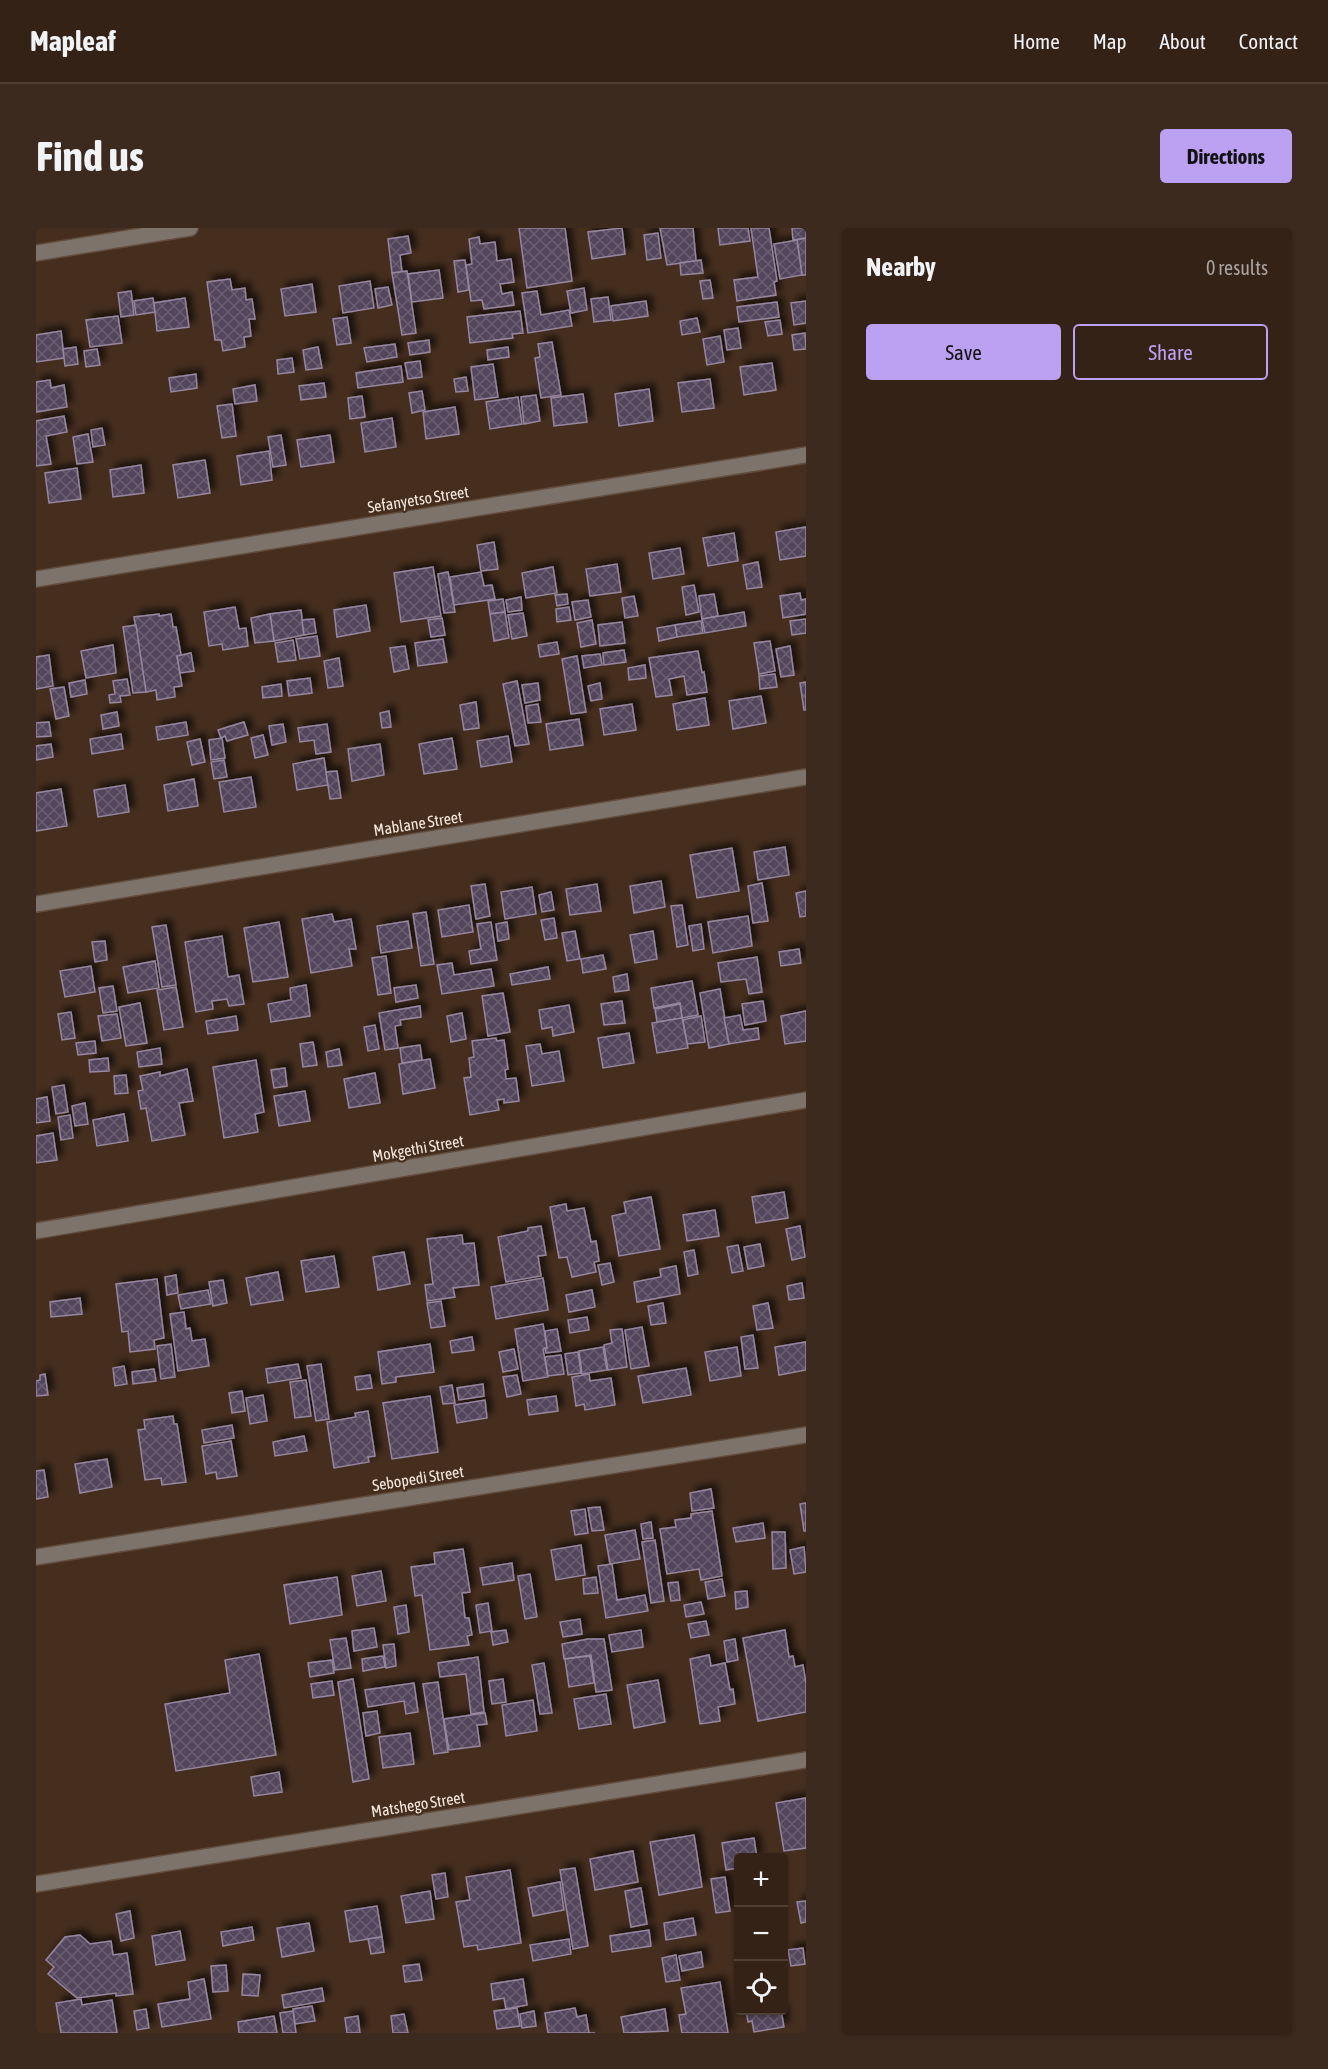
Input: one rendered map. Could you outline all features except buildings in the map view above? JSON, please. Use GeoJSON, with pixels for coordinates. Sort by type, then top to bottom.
{"type":"FeatureCollection","features":[{"type":"Feature","properties":{"kind":"street"},"geometry":{"type":"LineString","coordinates":[[36,253],[190,228]]}},
{"type":"Feature","properties":{"kind":"street","name":"Sefanyetso Street"},"geometry":{"type":"LineString","coordinates":[[36,579],[806,455]]}},
{"type":"Feature","properties":{"kind":"street","name":"Mablane Street"},"geometry":{"type":"LineString","coordinates":[[36,904],[806,777]]}},
{"type":"Feature","properties":{"kind":"street","name":"Mokgethi Street"},"geometry":{"type":"LineString","coordinates":[[36,1231],[806,1100]]}},
{"type":"Feature","properties":{"kind":"street","name":"Sebopedi Street"},"geometry":{"type":"LineString","coordinates":[[36,1557],[806,1435]]}},
{"type":"Feature","properties":{"kind":"street","name":"Matshego Street"},"geometry":{"type":"LineString","coordinates":[[36,1884],[806,1760]]}}]}
